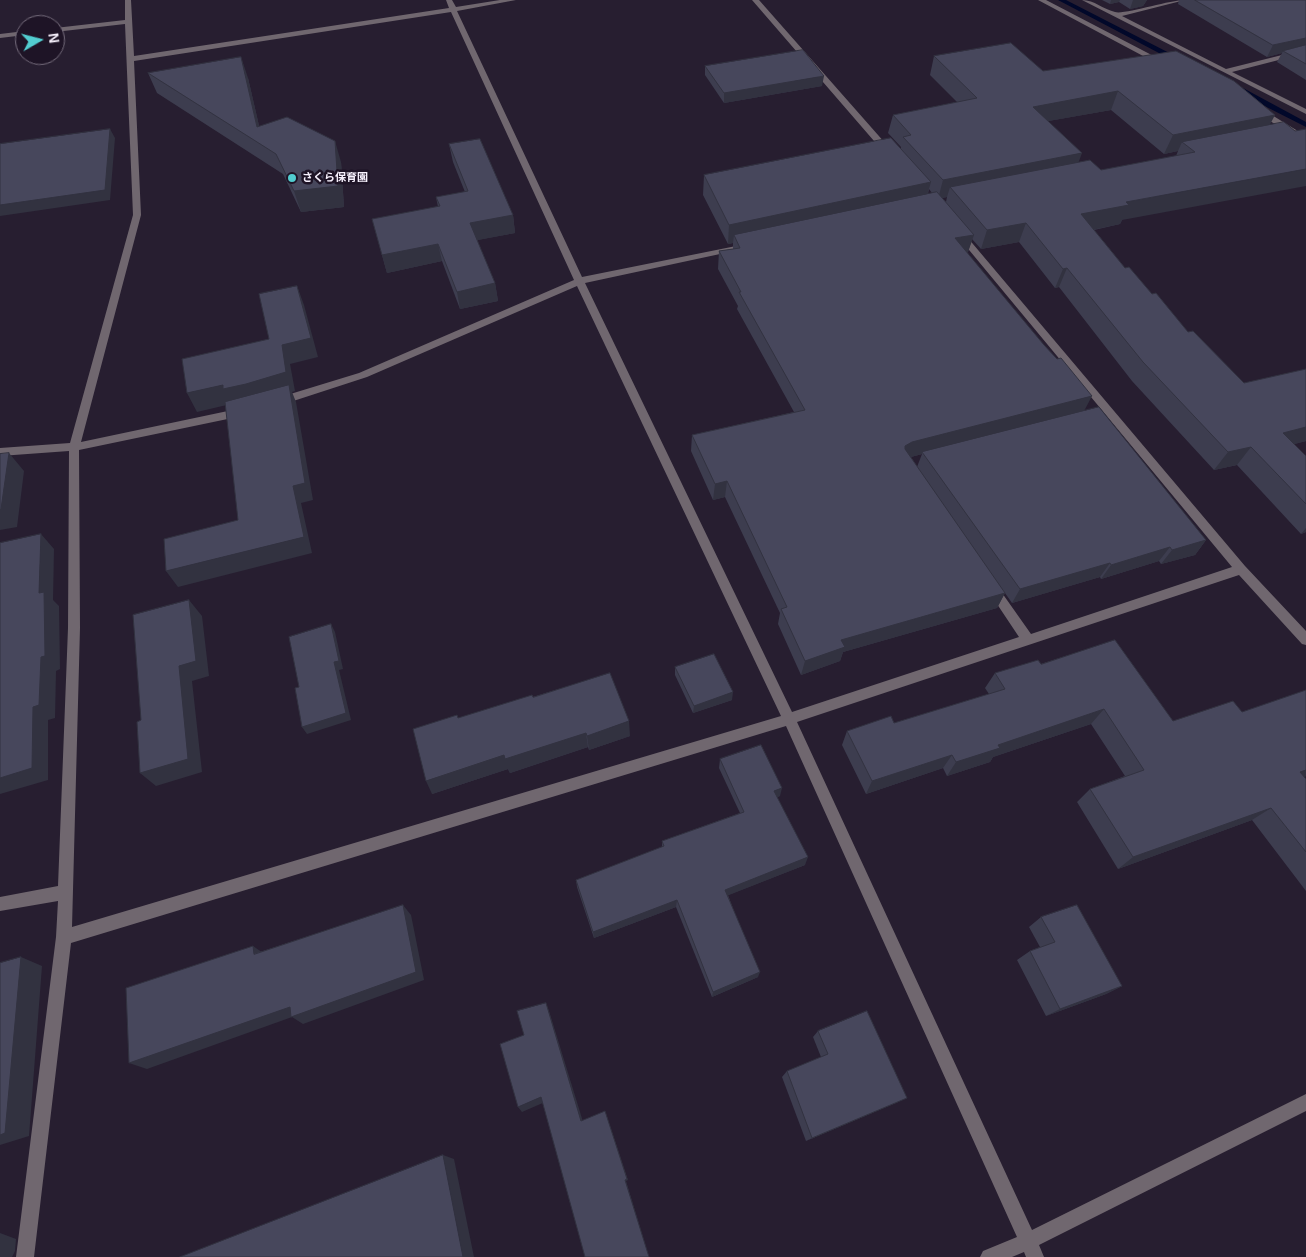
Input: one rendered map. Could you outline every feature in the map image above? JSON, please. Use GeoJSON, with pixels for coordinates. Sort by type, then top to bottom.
{"type":"FeatureCollection","features":[{"type":"Feature","properties":{"kind":"street"},"geometry":{"type":"LineString","coordinates":[[25,1257],[64,937],[74,628],[74,447],[137,215],[132,59],[128,0]]}},
{"type":"Feature","properties":{"kind":"street"},"geometry":{"type":"LineString","coordinates":[[449,0],[579,281],[789,719],[1031,1249]]}},
{"type":"Feature","properties":{"kind":"street"},"geometry":{"type":"LineString","coordinates":[[132,59],[513,0]]}},
{"type":"Feature","properties":{"kind":"street"},"geometry":{"type":"LineString","coordinates":[[755,0],[896,160]]}},
{"type":"Feature","properties":{"kind":"street"},"geometry":{"type":"LineString","coordinates":[[1041,0],[1173,68]]}},
{"type":"Feature","properties":{"kind":"street"},"geometry":{"type":"LineString","coordinates":[[1085,0],[1306,112]]}},
{"type":"Feature","properties":{"kind":"street"},"geometry":{"type":"LineString","coordinates":[[1116,15],[1182,0]]}},
{"type":"Feature","properties":{"kind":"street"},"geometry":{"type":"LineString","coordinates":[[65,29],[128,22]]}},
{"type":"Feature","properties":{"kind":"street"},"geometry":{"type":"LineString","coordinates":[[0,36],[15,34]]}},
{"type":"Feature","properties":{"kind":"street"},"geometry":{"type":"LineString","coordinates":[[1226,71],[1306,51]]}},
{"type":"Feature","properties":{"kind":"street"},"geometry":{"type":"LineString","coordinates":[[1253,108],[1296,132],[1306,140]]}},
{"type":"Feature","properties":{"kind":"street"},"geometry":{"type":"LineString","coordinates":[[1276,136],[1306,130]]}},
{"type":"Feature","properties":{"kind":"street"},"geometry":{"type":"LineString","coordinates":[[953,226],[1104,413],[1306,640]]}},
{"type":"Feature","properties":{"kind":"street"},"geometry":{"type":"LineString","coordinates":[[0,452],[74,447],[261,407],[363,375],[579,281],[762,242]]}},
{"type":"Feature","properties":{"kind":"street"},"geometry":{"type":"LineString","coordinates":[[64,937],[789,719],[1241,569]]}},
{"type":"Feature","properties":{"kind":"street"},"geometry":{"type":"LineString","coordinates":[[984,576],[1028,640]]}},
{"type":"Feature","properties":{"kind":"street"},"geometry":{"type":"LineString","coordinates":[[0,904],[65,892]]}},
{"type":"Feature","properties":{"kind":"street"},"geometry":{"type":"LineString","coordinates":[[989,1257],[1031,1249],[1306,1102]]}},
{"type":"Feature","properties":{"kind":"building"},"geometry":{"type":"Polygon","coordinates":[[[1195,0],[1306,0],[1306,38],[1273,45],[1195,0]]]}},
{"type":"Feature","properties":{"kind":"building"},"geometry":{"type":"Polygon","coordinates":[[[1011,43],[1043,71],[1176,51],[1234,81],[1275,115],[1173,135],[1118,91],[1033,107],[1082,153],[943,180],[903,137],[911,135],[893,115],[977,98],[934,56],[1011,43]]]}},
{"type":"Feature","properties":{"kind":"building"},"geometry":{"type":"Polygon","coordinates":[[[1306,45],[1306,64],[1283,51],[1306,45]]]}},
{"type":"Feature","properties":{"kind":"building"},"geometry":{"type":"Polygon","coordinates":[[[803,50],[824,76],[724,93],[705,66],[803,50]]]}},
{"type":"Feature","properties":{"kind":"building"},"geometry":{"type":"Polygon","coordinates":[[[241,57],[257,127],[287,117],[335,141],[338,186],[294,191],[276,154],[148,73],[241,57]]]}},
{"type":"Feature","properties":{"kind":"building"},"geometry":{"type":"Polygon","coordinates":[[[1284,122],[1295,131],[1306,129],[1306,169],[1126,202],[1129,205],[1081,214],[1125,268],[1129,267],[1152,294],[1156,293],[1188,332],[1193,331],[1244,383],[1306,369],[1306,427],[1283,433],[1306,456],[1306,504],[1251,447],[1228,452],[1143,362],[1067,268],[1063,269],[1026,223],[987,230],[950,187],[1090,160],[1101,170],[1195,152],[1182,142],[1284,122]]]}},
{"type":"Feature","properties":{"kind":"building"},"geometry":{"type":"Polygon","coordinates":[[[110,129],[105,190],[0,205],[0,144],[110,129]]]}},
{"type":"Feature","properties":{"kind":"building"},"geometry":{"type":"Polygon","coordinates":[[[891,138],[931,182],[729,225],[704,175],[891,138]]]}},
{"type":"Feature","properties":{"kind":"building"},"geometry":{"type":"Polygon","coordinates":[[[480,139],[513,215],[470,223],[495,283],[457,292],[438,244],[382,255],[372,219],[440,206],[436,197],[468,191],[449,144],[480,139]]]}},
{"type":"Feature","properties":{"kind":"building"},"geometry":{"type":"Polygon","coordinates":[[[937,192],[974,235],[955,238],[1044,345],[1057,359],[1061,358],[1092,396],[912,442],[905,446],[905,449],[1005,593],[841,640],[845,647],[805,661],[781,609],[787,607],[727,481],[715,484],[692,435],[805,410],[739,292],[741,292],[719,251],[740,248],[734,235],[937,192]]]}},
{"type":"Feature","properties":{"kind":"building"},"geometry":{"type":"Polygon","coordinates":[[[297,286],[311,338],[282,345],[286,372],[223,389],[223,385],[187,393],[182,359],[269,339],[259,294],[297,286]]]}},
{"type":"Feature","properties":{"kind":"building"},"geometry":{"type":"Polygon","coordinates":[[[289,385],[305,483],[293,486],[304,537],[166,571],[164,539],[238,520],[225,402],[289,385]]]}},
{"type":"Feature","properties":{"kind":"building"},"geometry":{"type":"Polygon","coordinates":[[[1099,407],[1206,540],[1172,550],[1170,547],[1020,589],[922,452],[1099,407]]]}},
{"type":"Feature","properties":{"kind":"building"},"geometry":{"type":"Polygon","coordinates":[[[9,453],[1,509],[0,510],[0,454],[9,453]]]}},
{"type":"Feature","properties":{"kind":"building"},"geometry":{"type":"Polygon","coordinates":[[[41,534],[39,593],[44,592],[45,656],[41,657],[39,705],[33,707],[32,768],[0,778],[0,543],[41,534]]]}},
{"type":"Feature","properties":{"kind":"building"},"geometry":{"type":"Polygon","coordinates":[[[189,600],[196,661],[179,666],[188,759],[140,773],[137,722],[141,720],[133,615],[189,600]]]}},
{"type":"Feature","properties":{"kind":"building"},"geometry":{"type":"Polygon","coordinates":[[[331,624],[339,661],[334,662],[346,713],[302,727],[295,688],[299,687],[289,637],[331,624]]]}},
{"type":"Feature","properties":{"kind":"building"},"geometry":{"type":"Polygon","coordinates":[[[1115,640],[1173,721],[1233,701],[1242,712],[1306,690],[1306,770],[1300,772],[1306,779],[1306,852],[1271,808],[1133,857],[1090,789],[1144,770],[1104,709],[998,745],[1000,748],[956,762],[952,755],[872,781],[847,731],[891,716],[894,723],[1005,689],[995,673],[1038,660],[1041,664],[1115,640]]]}},
{"type":"Feature","properties":{"kind":"building"},"geometry":{"type":"Polygon","coordinates":[[[714,654],[733,692],[694,706],[675,667],[714,654]]]}},
{"type":"Feature","properties":{"kind":"building"},"geometry":{"type":"Polygon","coordinates":[[[610,673],[629,721],[587,736],[586,733],[505,759],[504,755],[426,781],[413,729],[457,715],[458,718],[532,695],[533,697],[610,673]]]}},
{"type":"Feature","properties":{"kind":"building"},"geometry":{"type":"Polygon","coordinates":[[[761,745],[782,788],[774,791],[808,857],[725,890],[760,972],[713,992],[677,900],[593,932],[576,880],[664,846],[662,841],[744,812],[720,759],[761,745]]]}},
{"type":"Feature","properties":{"kind":"building"},"geometry":{"type":"Polygon","coordinates":[[[403,905],[416,972],[291,1017],[290,1007],[129,1063],[126,988],[253,946],[254,954],[403,905]]]}},
{"type":"Feature","properties":{"kind":"building"},"geometry":{"type":"Polygon","coordinates":[[[1077,905],[1122,986],[1060,1009],[1030,951],[1055,942],[1041,917],[1077,905]]]}},
{"type":"Feature","properties":{"kind":"building"},"geometry":{"type":"Polygon","coordinates":[[[21,957],[5,1133],[0,1135],[0,963],[21,957]]]}},
{"type":"Feature","properties":{"kind":"building"},"geometry":{"type":"Polygon","coordinates":[[[546,1003],[581,1121],[605,1111],[649,1257],[585,1257],[541,1097],[518,1107],[500,1044],[524,1035],[517,1011],[546,1003]]]}},
{"type":"Feature","properties":{"kind":"building"},"geometry":{"type":"Polygon","coordinates":[[[867,1011],[907,1098],[812,1138],[787,1071],[828,1054],[818,1031],[867,1011]]]}},
{"type":"Feature","properties":{"kind":"building"},"geometry":{"type":"Polygon","coordinates":[[[443,1155],[463,1257],[180,1257],[443,1155]]]}},
{"type":"Feature","properties":{"kind":"waterway"},"geometry":{"type":"LineString","coordinates":[[1061,0],[1181,61]]}},
{"type":"Feature","properties":{"kind":"waterway"},"geometry":{"type":"LineString","coordinates":[[1240,90],[1306,125]]}},
{"type":"Feature","properties":{"kind":"place","name":"さくら保育園"},"geometry":{"type":"Point","coordinates":[292,178]}}]}
